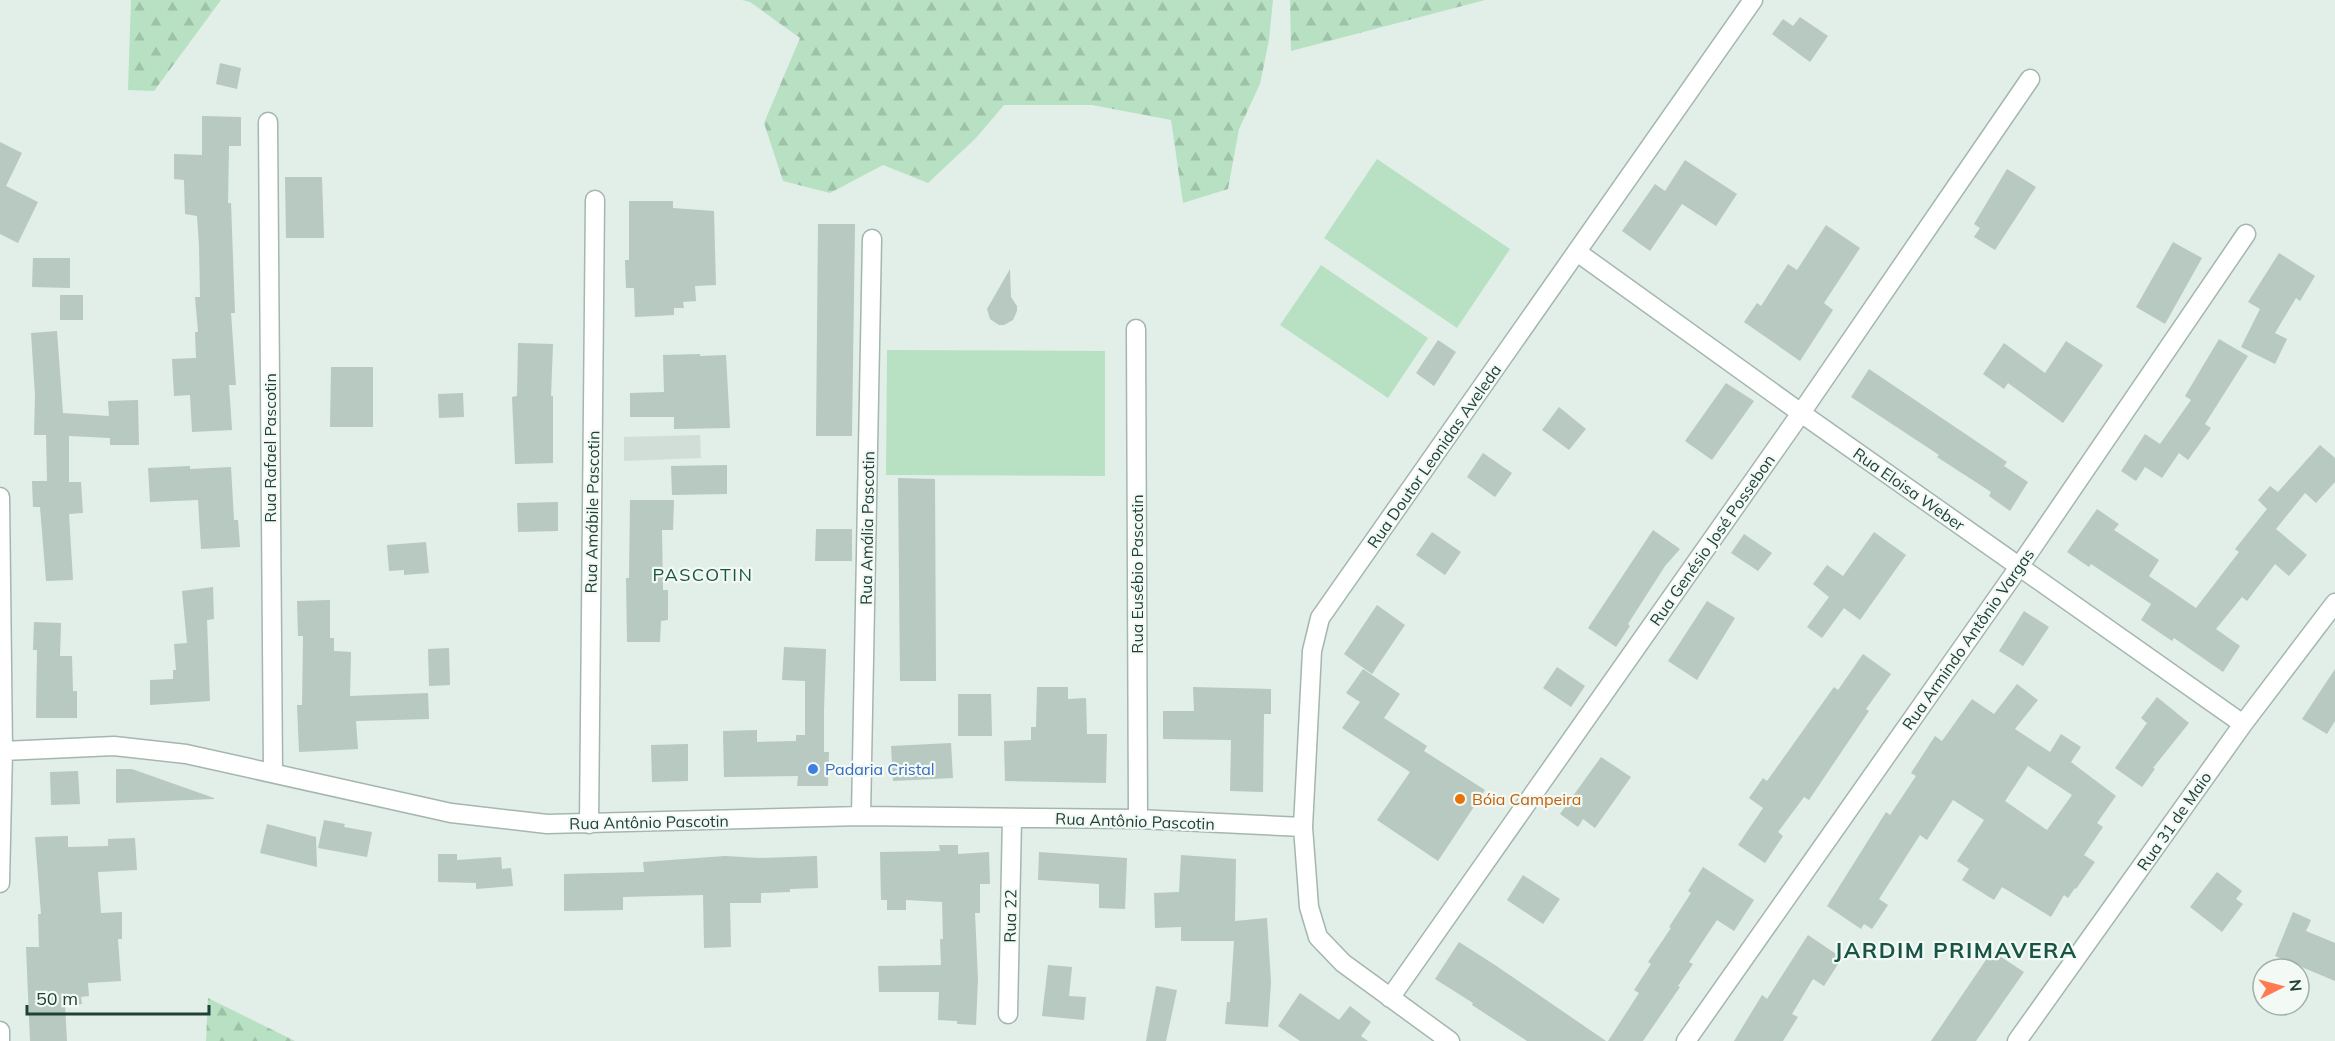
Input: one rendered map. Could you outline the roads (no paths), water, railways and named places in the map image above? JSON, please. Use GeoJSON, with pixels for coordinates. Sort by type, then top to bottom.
{"type":"FeatureCollection","features":[{"type":"Feature","properties":{"kind":"street","name":"Rua Doutor Leonidas Aveleda"},"geometry":{"type":"LineString","coordinates":[[1450,1041],[1343,963],[1318,937],[1309,906],[1303,827],[1312,651],[1320,618],[1753,0]]}},
{"type":"Feature","properties":{"kind":"street","name":"Rua Genésio José Possebon"},"geometry":{"type":"LineString","coordinates":[[1390,998],[1801,413],[2030,79]]}},
{"type":"Feature","properties":{"kind":"street","name":"Rua Rafael Pascotin"},"geometry":{"type":"LineString","coordinates":[[268,122],[273,773]]}},
{"type":"Feature","properties":{"kind":"street","name":"Rua Amábile Pascotin"},"geometry":{"type":"LineString","coordinates":[[589,824],[595,200]]}},
{"type":"Feature","properties":{"kind":"street","name":"Rua Armindo Antônio Vargas"},"geometry":{"type":"LineString","coordinates":[[1686,1041],[2019,567],[2246,234]]}},
{"type":"Feature","properties":{"kind":"street","name":"Rua Amália Pascotin"},"geometry":{"type":"LineString","coordinates":[[861,816],[872,239]]}},
{"type":"Feature","properties":{"kind":"street","name":"Rua Eloisa Weber"},"geometry":{"type":"LineString","coordinates":[[1577,252],[1801,413],[2243,724]]}},
{"type":"Feature","properties":{"kind":"street","name":"Rua Eusébio Pascotin"},"geometry":{"type":"LineString","coordinates":[[1136,329],[1138,819]]}},
{"type":"Feature","properties":{"kind":"street"},"geometry":{"type":"LineString","coordinates":[[0,496],[3,752],[0,883]]}},
{"type":"Feature","properties":{"kind":"street","name":"Rua 31 de Maio"},"geometry":{"type":"LineString","coordinates":[[2017,1041],[2243,724],[2335,603]]}},
{"type":"Feature","properties":{"kind":"street","name":"Rua Antônio Pascotin"},"geometry":{"type":"LineString","coordinates":[[3,752],[114,746],[186,754],[451,813],[546,824],[861,816],[1138,819],[1303,827]]}},
{"type":"Feature","properties":{"kind":"street","name":"Rua 22"},"geometry":{"type":"LineString","coordinates":[[1008,1014],[1012,818]]}},
{"type":"Feature","properties":{"kind":"street"},"geometry":{"type":"LineString","coordinates":[[0,1031],[0,1041]]}},
{"type":"Feature","properties":{"kind":"place","name":"Padaria Cristal"},"geometry":{"type":"Point","coordinates":[813,769]}},
{"type":"Feature","properties":{"kind":"place","name":"Bóia Campeira"},"geometry":{"type":"Point","coordinates":[1460,799]}},
{"type":"Feature","properties":{"kind":"district","name":"PASCOTIN"},"geometry":{"type":"Point","coordinates":[703,574]}},
{"type":"Feature","properties":{"kind":"district","name":"JARDIM PRIMAVERA"},"geometry":{"type":"Point","coordinates":[1956,950]}}]}
